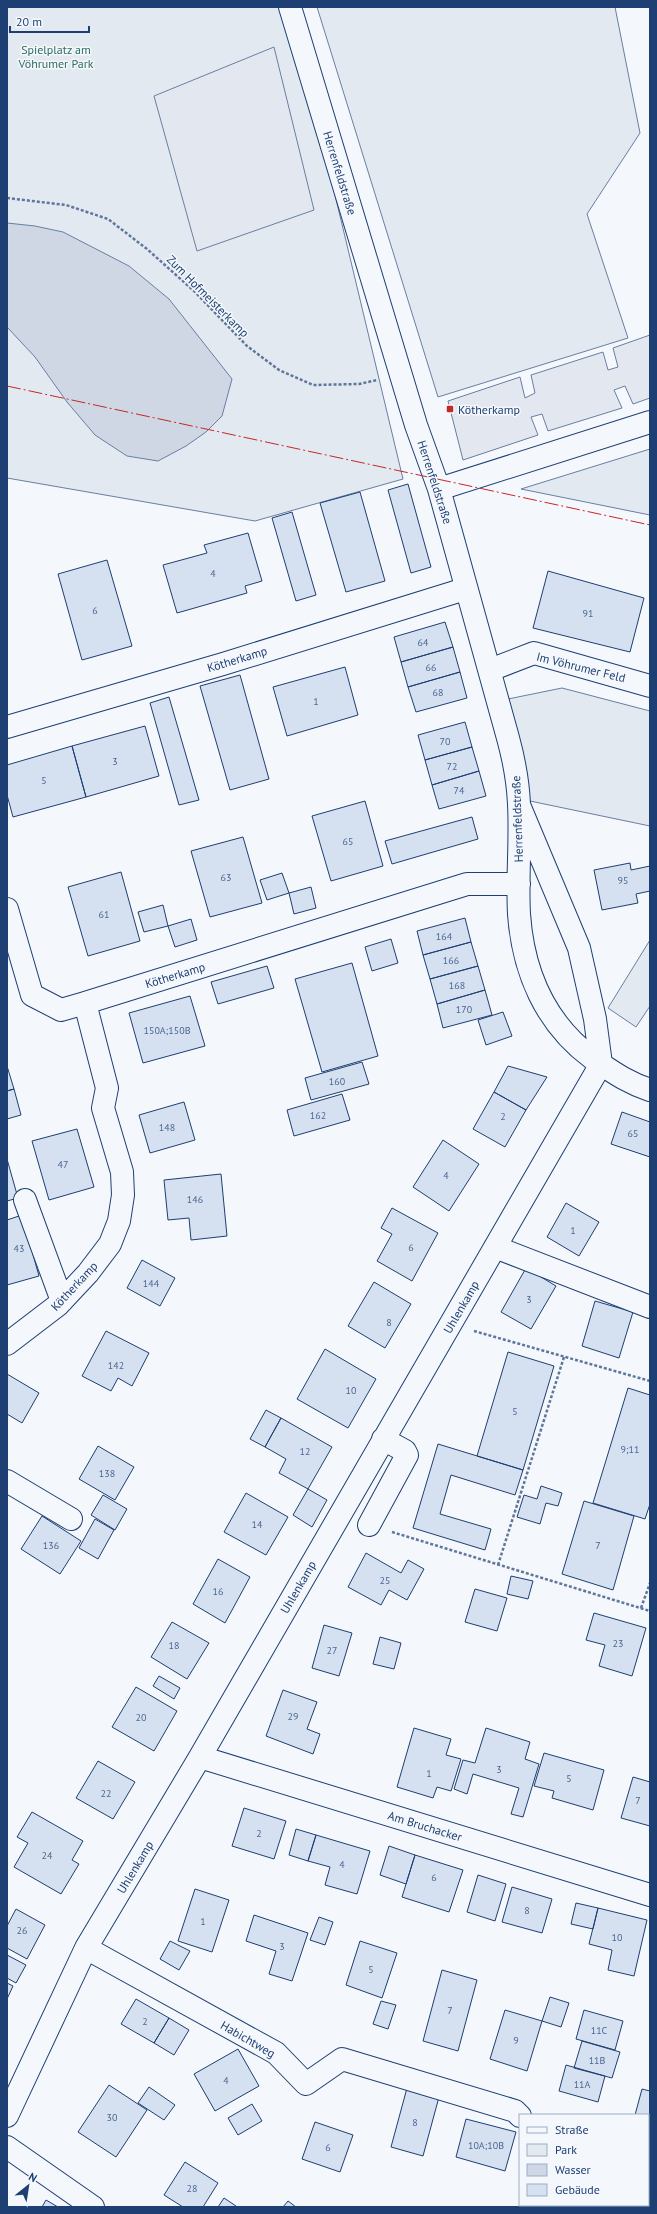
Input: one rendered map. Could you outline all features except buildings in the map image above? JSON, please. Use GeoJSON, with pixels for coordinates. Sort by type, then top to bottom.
{"type":"FeatureCollection","features":[{"type":"Feature","properties":{"kind":"street","name":"Herrenfeldstraße"},"geometry":{"type":"LineString","coordinates":[[290,7],[401,375],[439,489],[465,589],[490,670],[516,768],[519,805],[519,914],[528,967],[540,999],[555,1024],[577,1046],[626,1082],[650,1090]]}},
{"type":"Feature","properties":{"kind":"street"},"geometry":{"type":"LineString","coordinates":[[439,489],[650,422]]}},
{"type":"Feature","properties":{"kind":"street","name":"Kötherkamp"},"geometry":{"type":"LineString","coordinates":[[7,727],[223,664],[465,589]]}},
{"type":"Feature","properties":{"kind":"street","name":"Im Vöhrumer Feld"},"geometry":{"type":"LineString","coordinates":[[490,670],[534,653],[650,686]]}},
{"type":"Feature","properties":{"kind":"street"},"geometry":{"type":"LineString","coordinates":[[519,805],[579,948],[596,1019],[601,1064]]}},
{"type":"Feature","properties":{"kind":"street","name":"Kötherkamp"},"geometry":{"type":"LineString","coordinates":[[7,909],[32,995],[61,1010],[467,884],[519,884]]}},
{"type":"Feature","properties":{"kind":"street","name":"Kötherkamp"},"geometry":{"type":"LineString","coordinates":[[7,1344],[62,1302],[88,1274],[110,1244],[119,1221],[123,1195],[122,1172],[102,1108],[106,1088],[85,1003]]}},
{"type":"Feature","properties":{"kind":"street","name":"Uhlenkamp"},"geometry":{"type":"LineString","coordinates":[[7,2116],[86,1948],[200,1757],[382,1439],[450,1325],[601,1064]]}},
{"type":"Feature","properties":{"kind":"street"},"geometry":{"type":"LineString","coordinates":[[25,1200],[62,1302]]}},
{"type":"Feature","properties":{"kind":"street"},"geometry":{"type":"LineString","coordinates":[[495,1247],[650,1307]]}},
{"type":"Feature","properties":{"kind":"street"},"geometry":{"type":"LineString","coordinates":[[369,1526],[407,1455],[405,1451],[382,1439]]}},
{"type":"Feature","properties":{"kind":"street"},"geometry":{"type":"LineString","coordinates":[[7,1481],[71,1519]]}},
{"type":"Feature","properties":{"kind":"street","name":"Am Bruchacker"},"geometry":{"type":"LineString","coordinates":[[200,1757],[650,1895]]}},
{"type":"Feature","properties":{"kind":"street","name":"Habichtweg"},"geometry":{"type":"LineString","coordinates":[[86,1948],[276,2053],[306,2084],[342,2059],[515,2111],[519,2115]]}},
{"type":"Feature","properties":{"kind":"street"},"geometry":{"type":"LineString","coordinates":[[7,2147],[92,2207]]}},
{"type":"Feature","properties":{"kind":"path","name":"Zum Hofmeisterkamp"},"geometry":{"type":"LineString","coordinates":[[7,198],[66,205],[108,219],[147,248],[194,291],[247,346],[279,370],[313,385],[359,384],[401,375]]}},
{"type":"Feature","properties":{"kind":"path"},"geometry":{"type":"LineString","coordinates":[[450,1325],[650,1382]]}},
{"type":"Feature","properties":{"kind":"path"},"geometry":{"type":"LineString","coordinates":[[498,1565],[564,1357]]}},
{"type":"Feature","properties":{"kind":"path"},"geometry":{"type":"LineString","coordinates":[[369,1526],[650,1611]]}},
{"type":"Feature","properties":{"kind":"path"},"geometry":{"type":"LineString","coordinates":[[641,1608],[650,1583]]}},
{"type":"Feature","properties":{"kind":"green space","name":"Spielplatz am Vöhrumer Park"},"geometry":{"type":"Polygon","coordinates":[[[7,7],[290,7],[403,479],[255,521],[7,478],[7,7]]]}},
{"type":"Feature","properties":{"kind":"green space"},"geometry":{"type":"Polygon","coordinates":[[[317,7],[615,7],[640,133],[587,214],[628,338],[438,397],[317,7]]]}},
{"type":"Feature","properties":{"kind":"green space"},"geometry":{"type":"Polygon","coordinates":[[[650,449],[650,515],[521,489],[650,449]]]}},
{"type":"Feature","properties":{"kind":"green space"},"geometry":{"type":"Polygon","coordinates":[[[562,688],[650,711],[650,826],[530,801],[508,699],[562,688]]]}},
{"type":"Feature","properties":{"kind":"green space"},"geometry":{"type":"Polygon","coordinates":[[[650,940],[650,1006],[636,1027],[608,1008],[650,940]]]}},
{"type":"Feature","properties":{"kind":"shaded area"},"geometry":{"type":"Polygon","coordinates":[[[274,47],[314,210],[197,251],[154,96],[274,47]]]}},
{"type":"Feature","properties":{"kind":"shaded area"},"geometry":{"type":"Polygon","coordinates":[[[650,335],[650,398],[633,404],[625,386],[614,390],[622,408],[548,431],[542,414],[531,417],[538,435],[463,460],[448,401],[520,377],[525,398],[535,393],[531,375],[603,352],[608,370],[618,367],[613,348],[650,335]]]}},
{"type":"Feature","properties":{"kind":"water"},"geometry":{"type":"Polygon","coordinates":[[[7,223],[35,226],[63,232],[129,266],[169,299],[232,379],[222,416],[206,432],[186,446],[158,461],[127,456],[95,435],[67,402],[35,357],[7,327],[7,223]]]}},
{"type":"Feature","properties":{"kind":"power"},"geometry":{"type":"LineString","coordinates":[[7,386],[650,525]]}},
{"type":"Feature","properties":{"kind":"place","name":"Kötherkamp"},"geometry":{"type":"Point","coordinates":[450,409]}}]}
